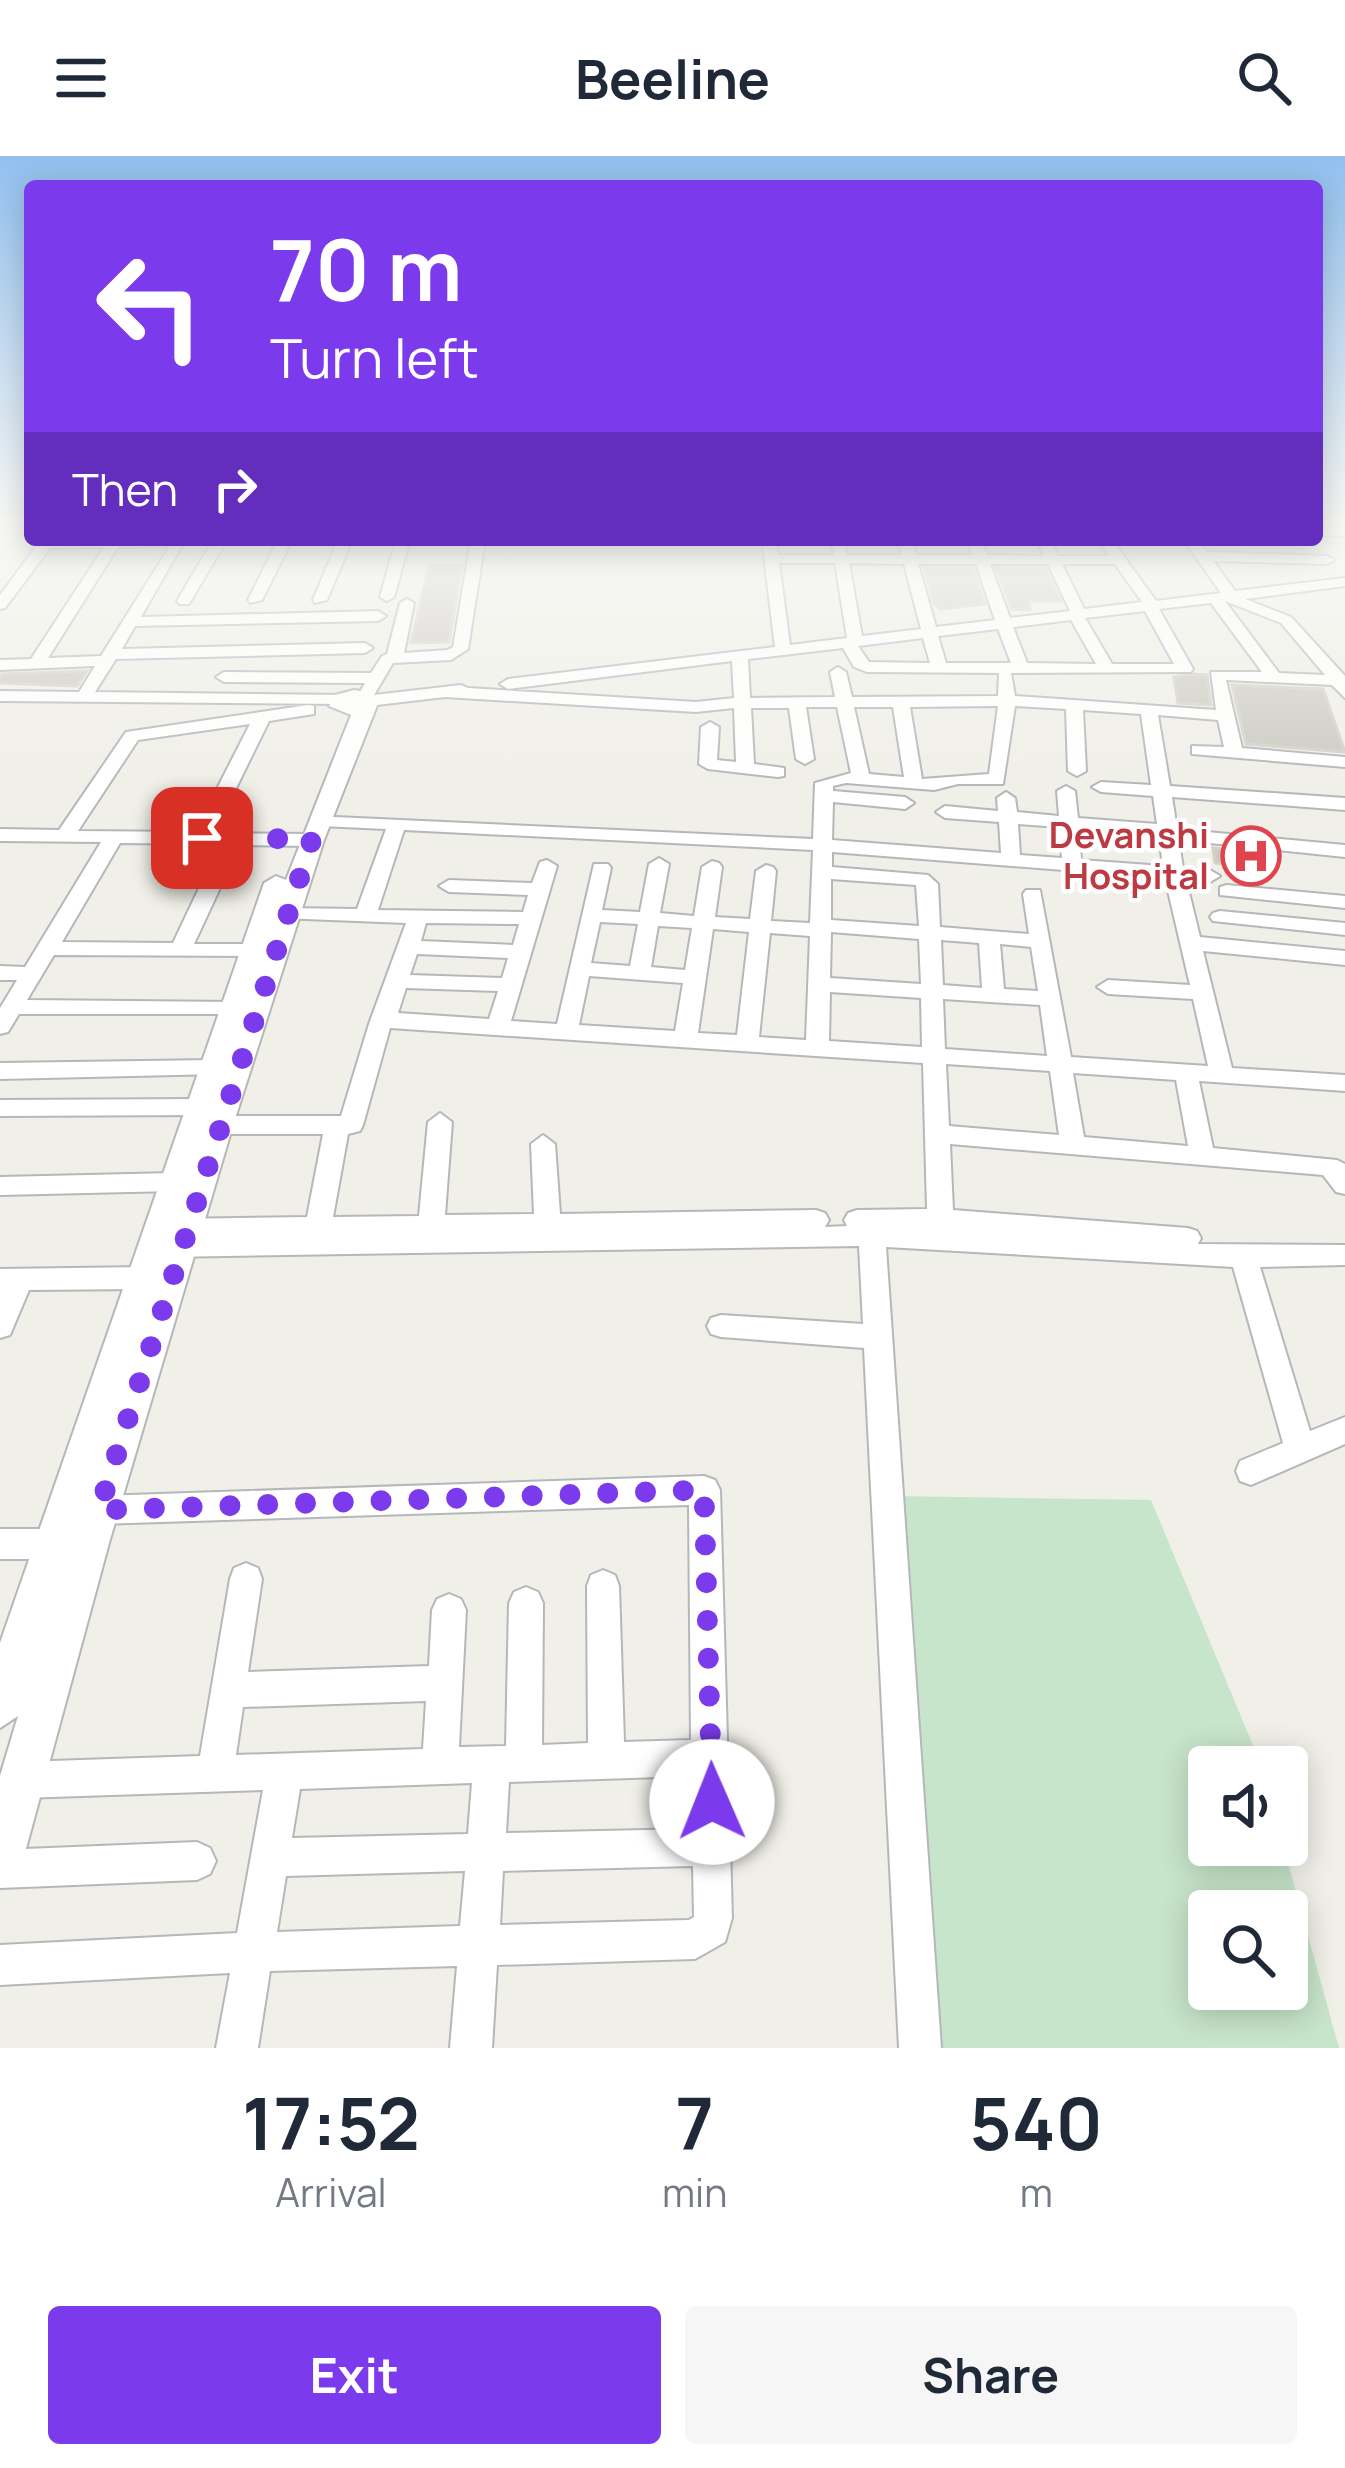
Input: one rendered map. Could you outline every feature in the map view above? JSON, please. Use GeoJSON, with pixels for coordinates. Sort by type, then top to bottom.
{"type":"FeatureCollection","features":[{"type":"Feature","properties":{"kind":"street"},"geometry":{"type":"LineString","coordinates":[[36,664],[73,607]]}},
{"type":"Feature","properties":{"kind":"street"},"geometry":{"type":"LineString","coordinates":[[84,697],[139,607]]}},
{"type":"Feature","properties":{"kind":"street"},"geometry":{"type":"LineString","coordinates":[[395,656],[406,607]]}},
{"type":"Feature","properties":{"kind":"street"},"geometry":{"type":"LineString","coordinates":[[0,1856],[81,1533],[165,1246],[276,914],[357,699],[382,663],[395,656],[451,656],[460,650],[467,607]]}},
{"type":"Feature","properties":{"kind":"street"},"geometry":{"type":"LineString","coordinates":[[777,607],[783,650]]}},
{"type":"Feature","properties":{"kind":"street"},"geometry":{"type":"LineString","coordinates":[[847,607],[852,642],[860,664],[867,667],[1012,672],[1186,668],[1152,607]]}},
{"type":"Feature","properties":{"kind":"street"},"geometry":{"type":"LineString","coordinates":[[922,607],[952,702]]}},
{"type":"Feature","properties":{"kind":"street"},"geometry":{"type":"LineString","coordinates":[[0,835],[233,838],[397,824],[821,845],[998,780],[1012,672],[998,607]]}},
{"type":"Feature","properties":{"kind":"street"},"geometry":{"type":"LineString","coordinates":[[1075,607],[1107,668]]}},
{"type":"Feature","properties":{"kind":"street"},"geometry":{"type":"LineString","coordinates":[[0,696],[357,699],[446,692],[1126,607]]}},
{"type":"Feature","properties":{"kind":"street"},"geometry":{"type":"LineString","coordinates":[[1230,607],[1274,677]]}},
{"type":"Feature","properties":{"kind":"street"},"geometry":{"type":"LineString","coordinates":[[1247,607],[1286,620],[1343,685]]}},
{"type":"Feature","properties":{"kind":"street"},"geometry":{"type":"LineString","coordinates":[[130,622],[379,616]]}},
{"type":"Feature","properties":{"kind":"street"},"geometry":{"type":"LineString","coordinates":[[0,665],[365,648]]}},
{"type":"Feature","properties":{"kind":"street"},"geometry":{"type":"LineString","coordinates":[[1318,653],[1345,654]]}},
{"type":"Feature","properties":{"kind":"street"},"geometry":{"type":"LineString","coordinates":[[740,655],[745,770]]}},
{"type":"Feature","properties":{"kind":"street"},"geometry":{"type":"LineString","coordinates":[[838,672],[861,779]]}},
{"type":"Feature","properties":{"kind":"street"},"geometry":{"type":"LineString","coordinates":[[888,673],[898,705],[908,813]]}},
{"type":"Feature","properties":{"kind":"street"},"geometry":{"type":"LineString","coordinates":[[1234,753],[1217,675],[1343,685]]}},
{"type":"Feature","properties":{"kind":"street"},"geometry":{"type":"LineString","coordinates":[[224,676],[357,699]]}},
{"type":"Feature","properties":{"kind":"street"},"geometry":{"type":"LineString","coordinates":[[446,692],[696,707],[1074,703],[1226,716]]}},
{"type":"Feature","properties":{"kind":"street"},"geometry":{"type":"LineString","coordinates":[[65,836],[132,736],[357,699]]}},
{"type":"Feature","properties":{"kind":"street"},"geometry":{"type":"LineString","coordinates":[[1074,703],[1077,771]]}},
{"type":"Feature","properties":{"kind":"street"},"geometry":{"type":"LineString","coordinates":[[797,704],[805,759]]}},
{"type":"Feature","properties":{"kind":"street"},"geometry":{"type":"LineString","coordinates":[[1149,709],[1174,873],[1222,1076]]}},
{"type":"Feature","properties":{"kind":"street"},"geometry":{"type":"LineString","coordinates":[[202,838],[262,717]]}},
{"type":"Feature","properties":{"kind":"street"},"geometry":{"type":"LineString","coordinates":[[710,727],[706,762],[778,772]]}},
{"type":"Feature","properties":{"kind":"street"},"geometry":{"type":"LineString","coordinates":[[1198,750],[1345,762]]}},
{"type":"Feature","properties":{"kind":"street"},"geometry":{"type":"LineString","coordinates":[[817,1050],[821,796],[827,780],[861,779],[908,813],[1011,860],[1210,876]]}},
{"type":"Feature","properties":{"kind":"street"},"geometry":{"type":"LineString","coordinates":[[1101,787],[1345,805]]}},
{"type":"Feature","properties":{"kind":"street"},"geometry":{"type":"LineString","coordinates":[[1066,791],[1072,865]]}},
{"type":"Feature","properties":{"kind":"street"},"geometry":{"type":"LineString","coordinates":[[821,796],[908,813]]}},
{"type":"Feature","properties":{"kind":"street"},"geometry":{"type":"LineString","coordinates":[[1007,807],[1011,860]]}},
{"type":"Feature","properties":{"kind":"street"},"geometry":{"type":"LineString","coordinates":[[945,812],[1007,807],[1070,822],[1167,831]]}},
{"type":"Feature","properties":{"kind":"street"},"geometry":{"type":"LineString","coordinates":[[366,914],[397,824]]}},
{"type":"Feature","properties":{"kind":"street"},"geometry":{"type":"LineString","coordinates":[[6,1017],[114,837]]}},
{"type":"Feature","properties":{"kind":"street"},"geometry":{"type":"LineString","coordinates":[[180,950],[233,838]]}},
{"type":"Feature","properties":{"kind":"street"},"geometry":{"type":"LineString","coordinates":[[1207,838],[1345,851]]}},
{"type":"Feature","properties":{"kind":"street"},"geometry":{"type":"LineString","coordinates":[[639,973],[659,864]]}},
{"type":"Feature","properties":{"kind":"street"},"geometry":{"type":"LineString","coordinates":[[498,1028],[547,866]]}},
{"type":"Feature","properties":{"kind":"street"},"geometry":{"type":"LineString","coordinates":[[685,1042],[712,867]]}},
{"type":"Feature","properties":{"kind":"street"},"geometry":{"type":"LineString","coordinates":[[566,1032],[601,868]]}},
{"type":"Feature","properties":{"kind":"street"},"geometry":{"type":"LineString","coordinates":[[747,1046],[766,871]]}},
{"type":"Feature","properties":{"kind":"street"},"geometry":{"type":"LineString","coordinates":[[820,872],[925,880],[940,1220]]}},
{"type":"Feature","properties":{"kind":"street"},"geometry":{"type":"LineString","coordinates":[[449,886],[540,890]]}},
{"type":"Feature","properties":{"kind":"street"},"geometry":{"type":"LineString","coordinates":[[1227,891],[1345,902]]}},
{"type":"Feature","properties":{"kind":"street"},"geometry":{"type":"LineString","coordinates":[[1033,894],[1073,1144]]}},
{"type":"Feature","properties":{"kind":"street"},"geometry":{"type":"LineString","coordinates":[[276,914],[532,918]]}},
{"type":"Feature","properties":{"kind":"street"},"geometry":{"type":"LineString","coordinates":[[0,1706],[81,1533],[165,1246],[174,1182],[204,1119],[213,1068],[253,950],[276,914]]}},
{"type":"Feature","properties":{"kind":"street"},"geometry":{"type":"LineString","coordinates":[[591,915],[1041,941]]}},
{"type":"Feature","properties":{"kind":"street"},"geometry":{"type":"LineString","coordinates":[[0,1108],[337,1127],[354,1120],[418,917]]}},
{"type":"Feature","properties":{"kind":"street"},"geometry":{"type":"LineString","coordinates":[[1220,917],[1345,929]]}},
{"type":"Feature","properties":{"kind":"street"},"geometry":{"type":"LineString","coordinates":[[989,938],[993,995]]}},
{"type":"Feature","properties":{"kind":"street"},"geometry":{"type":"LineString","coordinates":[[1190,943],[1345,958]]}},
{"type":"Feature","properties":{"kind":"street"},"geometry":{"type":"LineString","coordinates":[[407,947],[521,952]]}},
{"type":"Feature","properties":{"kind":"street"},"geometry":{"type":"LineString","coordinates":[[47,948],[253,950]]}},
{"type":"Feature","properties":{"kind":"street"},"geometry":{"type":"LineString","coordinates":[[580,969],[695,976]]}},
{"type":"Feature","properties":{"kind":"street"},"geometry":{"type":"LineString","coordinates":[[0,974],[32,974]]}},
{"type":"Feature","properties":{"kind":"street"},"geometry":{"type":"LineString","coordinates":[[397,981],[511,985]]}},
{"type":"Feature","properties":{"kind":"street"},"geometry":{"type":"LineString","coordinates":[[818,984],[1051,999]]}},
{"type":"Feature","properties":{"kind":"street"},"geometry":{"type":"LineString","coordinates":[[1108,987],[1202,993]]}},
{"type":"Feature","properties":{"kind":"street"},"geometry":{"type":"LineString","coordinates":[[6,1017],[233,1009]]}},
{"type":"Feature","properties":{"kind":"street"},"geometry":{"type":"LineString","coordinates":[[384,1021],[1345,1083]]}},
{"type":"Feature","properties":{"kind":"street"},"geometry":{"type":"LineString","coordinates":[[0,1071],[213,1068]]}},
{"type":"Feature","properties":{"kind":"street"},"geometry":{"type":"LineString","coordinates":[[1186,1073],[1202,1153]]}},
{"type":"Feature","properties":{"kind":"street"},"geometry":{"type":"LineString","coordinates":[[431,1224],[440,1122]]}},
{"type":"Feature","properties":{"kind":"street"},"geometry":{"type":"LineString","coordinates":[[318,1227],[337,1127]]}},
{"type":"Feature","properties":{"kind":"street"},"geometry":{"type":"LineString","coordinates":[[937,1134],[1202,1153],[1342,1174]]}},
{"type":"Feature","properties":{"kind":"street"},"geometry":{"type":"LineString","coordinates":[[543,1144],[548,1222]]}},
{"type":"Feature","properties":{"kind":"street"},"geometry":{"type":"LineString","coordinates":[[0,1186],[174,1182]]}},
{"type":"Feature","properties":{"kind":"street"},"geometry":{"type":"LineString","coordinates":[[0,1328],[10,1280],[165,1246],[318,1227],[940,1220],[1237,1242],[1339,1255]]}},
{"type":"Feature","properties":{"kind":"street"},"geometry":{"type":"LineString","coordinates":[[165,1246],[872,1236],[1244,1257],[1339,1255]]}},
{"type":"Feature","properties":{"kind":"street"},"geometry":{"type":"LineString","coordinates":[[872,1236],[920,2048]]}},
{"type":"Feature","properties":{"kind":"street"},"geometry":{"type":"LineString","coordinates":[[1244,1257],[1300,1448]]}},
{"type":"Feature","properties":{"kind":"street"},"geometry":{"type":"LineString","coordinates":[[722,1326],[878,1337]]}},
{"type":"Feature","properties":{"kind":"street"},"geometry":{"type":"LineString","coordinates":[[1251,1471],[1345,1430]]}},
{"type":"Feature","properties":{"kind":"street"},"geometry":{"type":"LineString","coordinates":[[0,1544],[81,1533],[704,1490],[713,1918],[711,1928],[695,1939],[0,1965]]}},
{"type":"Feature","properties":{"kind":"street"},"geometry":{"type":"LineString","coordinates":[[215,1773],[246,1579]]}},
{"type":"Feature","properties":{"kind":"street"},"geometry":{"type":"LineString","coordinates":[[603,1586],[606,1760]]}},
{"type":"Feature","properties":{"kind":"street"},"geometry":{"type":"LineString","coordinates":[[471,2048],[485,1852],[508,1763],[526,1603]]}},
{"type":"Feature","properties":{"kind":"street"},"geometry":{"type":"LineString","coordinates":[[440,1766],[449,1610]]}},
{"type":"Feature","properties":{"kind":"street"},"geometry":{"type":"LineString","coordinates":[[229,1690],[445,1683]]}},
{"type":"Feature","properties":{"kind":"street"},"geometry":{"type":"LineString","coordinates":[[21,1780],[711,1757]]}},
{"type":"Feature","properties":{"kind":"street"},"geometry":{"type":"LineString","coordinates":[[237,2048],[285,1771]]}},
{"type":"Feature","properties":{"kind":"street"},"geometry":{"type":"LineString","coordinates":[[270,1857],[712,1847]]}},
{"type":"Feature","properties":{"kind":"street"},"geometry":{"type":"LineString","coordinates":[[0,1869],[197,1861]]}},
{"type":"Feature","properties":{"kind":"green space"},"geometry":{"type":"Polygon","coordinates":[[[894,1496],[1151,1500],[1253,1746],[1188,1746],[1188,1866],[1289,1866],[1295,1890],[1188,1890],[1188,2010],[1308,2010],[1308,1936],[1339,2048],[933,2048],[894,1496]]]}},
{"type":"Feature","properties":{"kind":"building"},"geometry":{"type":"Polygon","coordinates":[[[419,607],[455,607],[449,642],[411,643],[419,607]]]}},
{"type":"Feature","properties":{"kind":"building"},"geometry":{"type":"Polygon","coordinates":[[[87,671],[77,686],[0,683],[0,674],[87,671]]]}},
{"type":"Feature","properties":{"kind":"building"},"geometry":{"type":"Polygon","coordinates":[[[1207,675],[1211,705],[1178,703],[1174,677],[1207,675]]]}},
{"type":"Feature","properties":{"kind":"building"},"geometry":{"type":"Polygon","coordinates":[[[1232,685],[1323,689],[1345,752],[1246,744],[1232,685]]]}},
{"type":"Feature","properties":{"kind":"building"},"geometry":{"type":"Polygon","coordinates":[[[1213,848],[1272,854],[1275,870],[1215,863],[1213,848]]]}},
{"type":"Feature","properties":{"kind":"place","name":"Devanshi Hospital"},"geometry":{"type":"Point","coordinates":[1251,856]}},
{"type":"Feature","properties":{"kind":"route"},"geometry":{"type":"LineString","coordinates":[[202,838],[312,839],[99,1510],[704,1490],[712,1802]]}}]}
